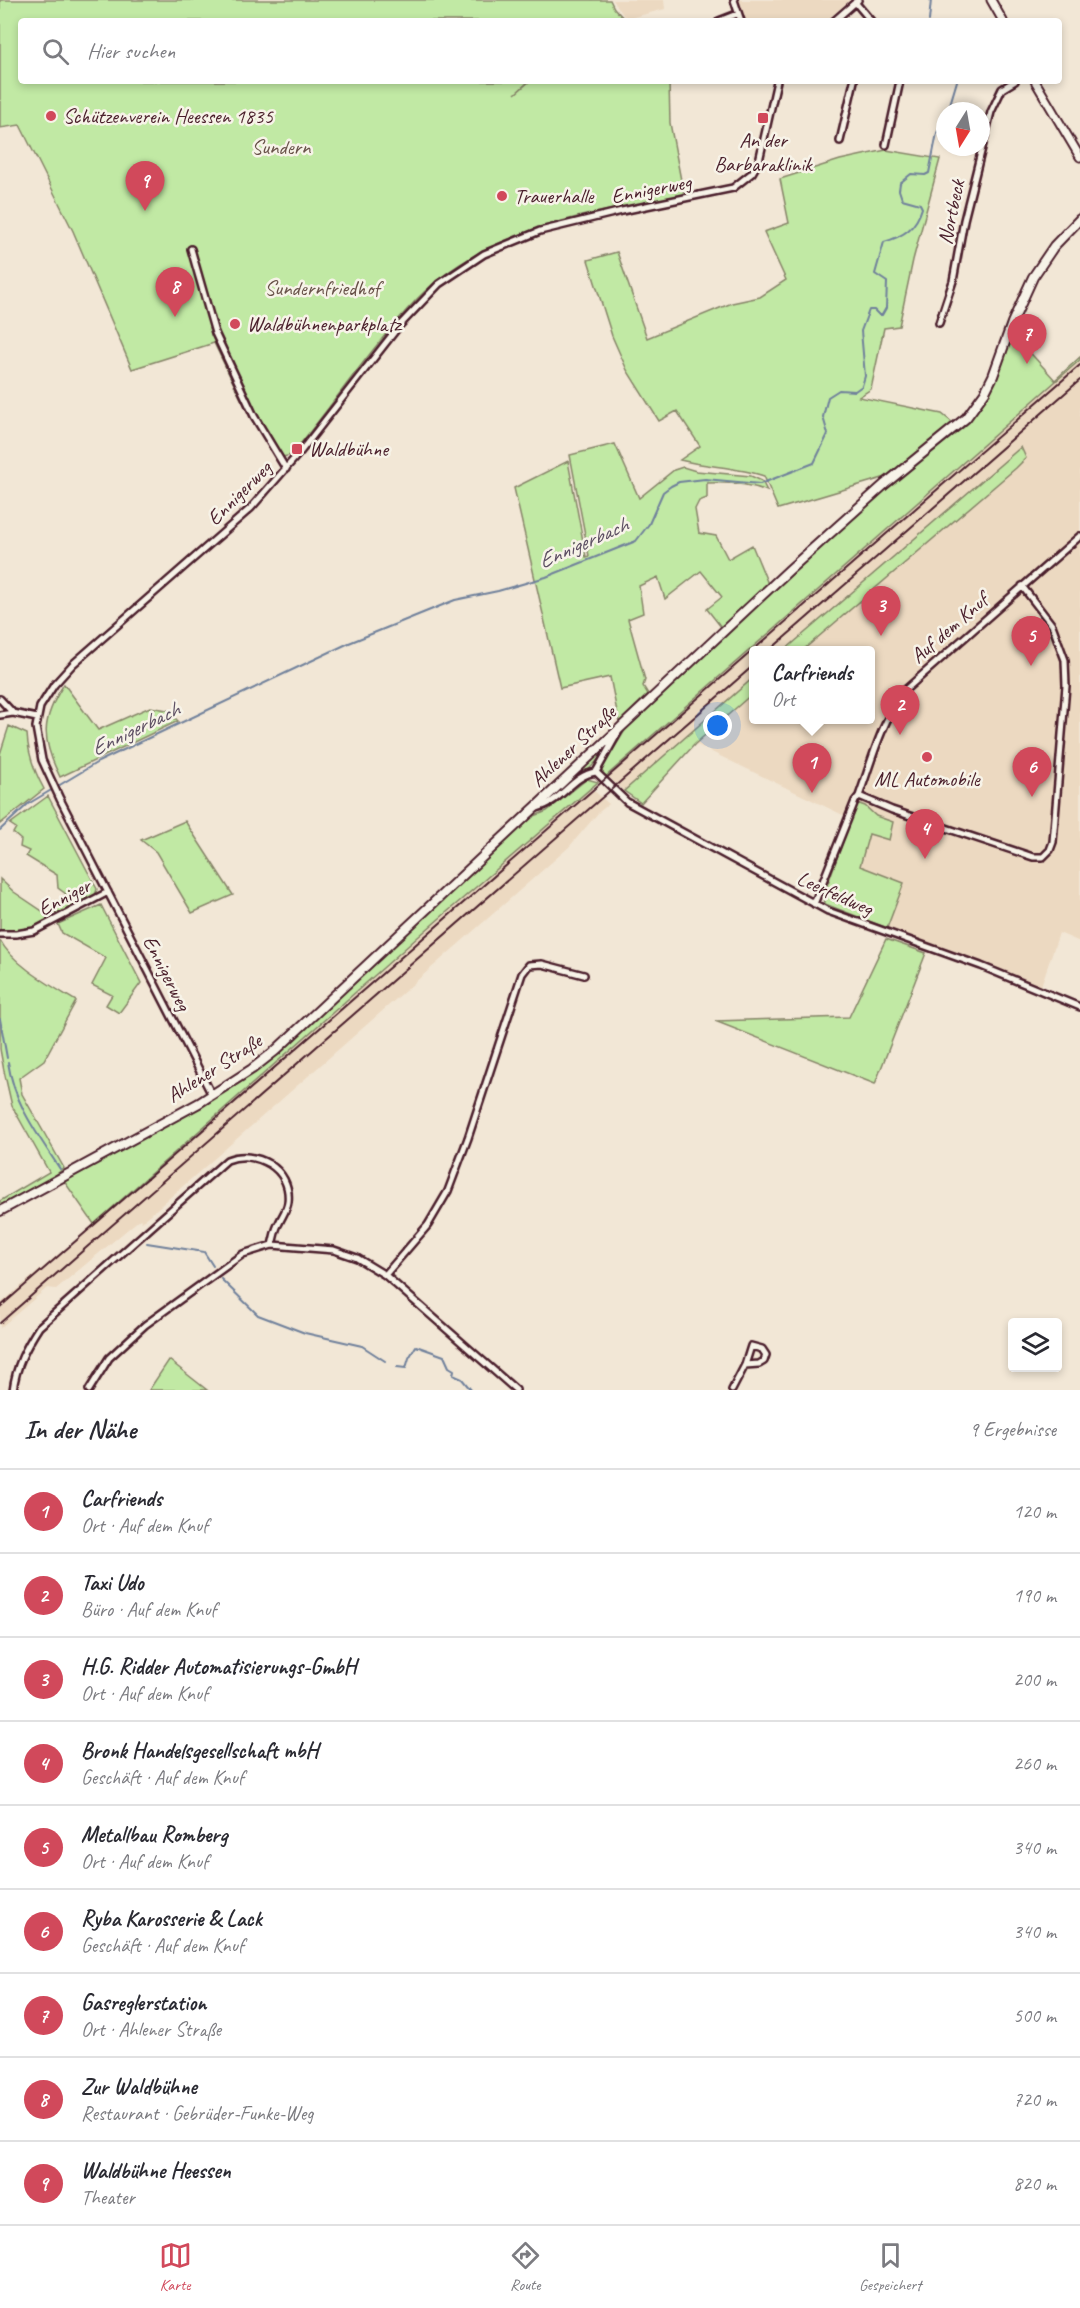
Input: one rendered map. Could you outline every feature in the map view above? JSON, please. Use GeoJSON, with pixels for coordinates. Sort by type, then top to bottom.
{"type":"FeatureCollection","features":[{"type":"Feature","properties":{"kind":"main road","name":"Ahlener Straße"},"geometry":{"type":"LineString","coordinates":[[0,1211],[212,1095],[252,1070],[841,523],[966,418],[985,392],[993,376],[1012,323],[1033,277],[1054,246],[1080,219]]}},
{"type":"Feature","properties":{"kind":"street"},"geometry":{"type":"LineString","coordinates":[[734,0],[739,18]]}},
{"type":"Feature","properties":{"kind":"street"},"geometry":{"type":"LineString","coordinates":[[991,0],[1001,18]]}},
{"type":"Feature","properties":{"kind":"street"},"geometry":{"type":"LineString","coordinates":[[837,18],[856,1],[869,18]]}},
{"type":"Feature","properties":{"kind":"street"},"geometry":{"type":"LineString","coordinates":[[727,18],[737,14]]}},
{"type":"Feature","properties":{"kind":"street","name":"Ennigerweg"},"geometry":{"type":"LineString","coordinates":[[212,1095],[42,760],[36,737],[37,718],[46,696],[73,664],[251,508],[286,469],[399,326],[439,284],[499,248],[540,231],[733,188],[752,173],[762,152],[776,84]]}},
{"type":"Feature","properties":{"kind":"street"},"geometry":{"type":"LineString","coordinates":[[840,141],[853,84]]}},
{"type":"Feature","properties":{"kind":"street"},"geometry":{"type":"LineString","coordinates":[[886,145],[899,84]]}},
{"type":"Feature","properties":{"kind":"street","name":"Nortbeck"},"geometry":{"type":"LineString","coordinates":[[939,323],[953,281],[964,220],[991,112],[1002,89],[1010,84]]}},
{"type":"Feature","properties":{"kind":"street"},"geometry":{"type":"LineString","coordinates":[[1037,84],[1080,158]]}},
{"type":"Feature","properties":{"kind":"street"},"geometry":{"type":"LineString","coordinates":[[190,249],[215,333],[254,416],[286,469]]}},
{"type":"Feature","properties":{"kind":"street","name":"Auf dem Knuf"},"geometry":{"type":"LineString","coordinates":[[814,904],[859,796],[892,707],[904,691],[1080,536]]}},
{"type":"Feature","properties":{"kind":"street"},"geometry":{"type":"LineString","coordinates":[[859,796],[892,810],[1033,856],[1043,857],[1050,850],[1053,842],[1066,686],[1065,660],[1052,625],[1022,586]]}},
{"type":"Feature","properties":{"kind":"street"},"geometry":{"type":"LineString","coordinates":[[0,699],[13,713]]}},
{"type":"Feature","properties":{"kind":"street"},"geometry":{"type":"LineString","coordinates":[[0,715],[13,713],[37,718]]}},
{"type":"Feature","properties":{"kind":"street"},"geometry":{"type":"LineString","coordinates":[[531,809],[552,802],[585,774],[596,772],[600,762],[614,743],[621,725]]}},
{"type":"Feature","properties":{"kind":"street","name":"Leerfeldweg"},"geometry":{"type":"LineString","coordinates":[[596,772],[627,802],[814,904],[837,915],[981,966],[1080,1007]]}},
{"type":"Feature","properties":{"kind":"street","name":"Enniger"},"geometry":{"type":"LineString","coordinates":[[0,934],[34,931],[108,892]]}},
{"type":"Feature","properties":{"kind":"street"},"geometry":{"type":"LineString","coordinates":[[385,1275],[428,1225],[441,1206],[452,1181],[522,974],[529,965],[542,964],[584,975]]}},
{"type":"Feature","properties":{"kind":"street"},"geometry":{"type":"LineString","coordinates":[[13,1390],[15,1377],[26,1348],[39,1327],[227,1160],[237,1156],[259,1159],[277,1168],[285,1180],[288,1201],[272,1245]]}},
{"type":"Feature","properties":{"kind":"street"},"geometry":{"type":"LineString","coordinates":[[89,1390],[109,1358],[145,1325],[243,1254],[272,1245],[334,1250],[357,1258],[385,1275],[516,1390]]}},
{"type":"Feature","properties":{"kind":"street"},"geometry":{"type":"LineString","coordinates":[[732,1390],[745,1365]]}},
{"type":"Feature","properties":{"kind":"shaded area"},"geometry":{"type":"Polygon","coordinates":[[[613,0],[664,0],[665,9],[625,18],[613,0]]]}},
{"type":"Feature","properties":{"kind":"shaded area"},"geometry":{"type":"Polygon","coordinates":[[[738,0],[850,0],[829,18],[745,18],[738,0]]]}},
{"type":"Feature","properties":{"kind":"shaded area"},"geometry":{"type":"Polygon","coordinates":[[[1080,360],[1080,942],[1059,933],[1041,986],[887,928],[904,883],[860,866],[869,833],[892,822],[876,816],[858,803],[845,816],[695,744],[749,697],[749,724],[875,724],[875,646],[808,646],[1016,468],[1026,458],[1021,447],[790,646],[754,646],[1080,360]]]}},
{"type":"Feature","properties":{"kind":"shaded area"},"geometry":{"type":"Polygon","coordinates":[[[749,650],[749,682],[624,791],[607,775],[749,650]]]}},
{"type":"Feature","properties":{"kind":"shaded area"},"geometry":{"type":"Polygon","coordinates":[[[591,788],[609,804],[599,812],[569,847],[142,1222],[140,1219],[56,1289],[47,1288],[0,1328],[0,1304],[114,1207],[418,937],[591,788]]]}},
{"type":"Feature","properties":{"kind":"green space"},"geometry":{"type":"Polygon","coordinates":[[[0,0],[610,0],[623,18],[18,18],[18,84],[526,84],[515,94],[527,84],[669,84],[670,123],[684,196],[577,217],[507,239],[475,255],[445,275],[417,299],[368,356],[291,455],[283,457],[279,455],[248,400],[249,396],[241,399],[214,343],[132,369],[73,231],[20,125],[0,128],[0,0]]]}},
{"type":"Feature","properties":{"kind":"green space"},"geometry":{"type":"Polygon","coordinates":[[[886,150],[940,159],[913,260],[899,326],[884,328],[871,389],[859,397],[942,414],[953,423],[930,444],[886,477],[778,509],[764,476],[680,460],[700,446],[677,411],[659,421],[627,370],[612,336],[588,260],[617,252],[647,338],[732,303],[760,297],[786,280],[764,232],[789,223],[780,179],[840,160],[886,150]]]}},
{"type":"Feature","properties":{"kind":"green space"},"geometry":{"type":"Polygon","coordinates":[[[1013,334],[1055,380],[1080,357],[1080,360],[754,646],[749,646],[749,651],[604,778],[601,773],[603,767],[628,724],[886,488],[964,427],[990,391],[1013,334]]]}},
{"type":"Feature","properties":{"kind":"green space"},"geometry":{"type":"Polygon","coordinates":[[[615,444],[639,498],[674,470],[683,467],[696,471],[751,476],[762,481],[767,491],[737,484],[707,483],[707,498],[699,501],[695,509],[699,533],[716,536],[728,559],[752,545],[768,584],[721,627],[707,609],[722,597],[701,571],[665,599],[658,577],[639,586],[643,613],[628,619],[645,680],[643,686],[648,694],[619,722],[610,677],[560,688],[514,488],[568,461],[586,557],[589,556],[570,455],[615,444]]]}},
{"type":"Feature","properties":{"kind":"green space"},"geometry":{"type":"Polygon","coordinates":[[[1021,447],[1026,458],[1016,468],[808,646],[790,646],[1021,447]]]}},
{"type":"Feature","properties":{"kind":"green space"},"geometry":{"type":"Polygon","coordinates":[[[749,682],[749,697],[695,744],[641,803],[624,791],[749,682]]]}},
{"type":"Feature","properties":{"kind":"green space"},"geometry":{"type":"Polygon","coordinates":[[[64,684],[98,730],[150,707],[167,710],[178,721],[60,777],[49,752],[46,730],[51,708],[64,684]]]}},
{"type":"Feature","properties":{"kind":"green space"},"geometry":{"type":"Polygon","coordinates":[[[9,726],[27,734],[32,762],[44,789],[0,824],[0,754],[9,726]]]}},
{"type":"Feature","properties":{"kind":"green space"},"geometry":{"type":"Polygon","coordinates":[[[611,739],[592,767],[560,794],[542,803],[611,739]]]}},
{"type":"Feature","properties":{"kind":"green space"},"geometry":{"type":"Polygon","coordinates":[[[587,779],[598,782],[418,937],[94,1224],[64,1181],[201,1107],[255,1072],[532,817],[547,811],[587,779]]]}},
{"type":"Feature","properties":{"kind":"green space"},"geometry":{"type":"Polygon","coordinates":[[[48,796],[97,889],[95,896],[60,914],[51,911],[66,894],[58,888],[57,875],[26,856],[29,851],[20,847],[21,840],[13,833],[16,828],[10,824],[48,796]]]}},
{"type":"Feature","properties":{"kind":"green space"},"geometry":{"type":"Polygon","coordinates":[[[857,803],[865,806],[876,816],[893,822],[889,840],[869,834],[860,866],[904,883],[887,928],[825,904],[824,894],[857,803]]]}},
{"type":"Feature","properties":{"kind":"green space"},"geometry":{"type":"Polygon","coordinates":[[[185,821],[233,895],[192,913],[156,852],[141,840],[185,821]]]}},
{"type":"Feature","properties":{"kind":"green space"},"geometry":{"type":"Polygon","coordinates":[[[0,879],[14,892],[48,915],[48,920],[25,931],[0,932],[0,879]]]}},
{"type":"Feature","properties":{"kind":"green space"},"geometry":{"type":"Polygon","coordinates":[[[101,905],[141,983],[119,1013],[106,1005],[112,995],[92,985],[106,958],[62,933],[58,924],[101,905]]]}},
{"type":"Feature","properties":{"kind":"green space"},"geometry":{"type":"Polygon","coordinates":[[[886,939],[926,953],[875,1084],[715,1021],[849,1017],[886,939]]]}},
{"type":"Feature","properties":{"kind":"green space"},"geometry":{"type":"Polygon","coordinates":[[[0,940],[23,966],[76,1001],[44,1060],[19,1078],[22,1094],[64,1168],[52,1178],[0,1206],[0,1201],[49,1172],[12,1106],[4,1071],[0,1049],[0,940]]]}},
{"type":"Feature","properties":{"kind":"green space"},"geometry":{"type":"Polygon","coordinates":[[[169,1360],[207,1390],[149,1390],[169,1360]]]}},
{"type":"Feature","properties":{"kind":"waterway","name":"Ennigerbach"},"geometry":{"type":"LineString","coordinates":[[929,18],[931,0]]}},
{"type":"Feature","properties":{"kind":"waterway","name":"Ennigerbach"},"geometry":{"type":"LineString","coordinates":[[951,102],[956,84]]}},
{"type":"Feature","properties":{"kind":"waterway","name":"Ennigerbach"},"geometry":{"type":"LineString","coordinates":[[0,830],[28,804],[98,762],[349,643],[455,600],[498,591],[546,577],[636,541],[649,524],[663,492],[679,482],[705,479],[760,484],[814,463],[828,434],[823,417],[828,397],[839,390],[855,391],[862,386],[865,376],[861,331],[869,310],[882,315],[886,308],[887,282],[875,274],[884,242],[898,237],[913,226],[922,208],[920,204],[902,199],[899,190],[900,183],[911,174],[929,173],[936,138]]}},
{"type":"Feature","properties":{"kind":"waterway"},"geometry":{"type":"LineString","coordinates":[[0,1019],[7,1058]]}},
{"type":"Feature","properties":{"kind":"waterway"},"geometry":{"type":"LineString","coordinates":[[8,1062],[21,1105],[60,1169]]}},
{"type":"Feature","properties":{"kind":"waterway"},"geometry":{"type":"LineString","coordinates":[[147,1243],[204,1252],[213,1266]]}},
{"type":"Feature","properties":{"kind":"waterway"},"geometry":{"type":"LineString","coordinates":[[221,1279],[258,1315],[305,1333],[362,1346],[385,1361]]}},
{"type":"Feature","properties":{"kind":"waterway"},"geometry":{"type":"LineString","coordinates":[[397,1367],[406,1368],[416,1346],[444,1356],[449,1367],[454,1370],[453,1375],[462,1379],[471,1390]]}},
{"type":"Feature","properties":{"kind":"railway"},"geometry":{"type":"LineString","coordinates":[[758,646],[1080,365]]}},
{"type":"Feature","properties":{"kind":"railway"},"geometry":{"type":"LineString","coordinates":[[775,646],[1080,380]]}},
{"type":"Feature","properties":{"kind":"railway"},"geometry":{"type":"LineString","coordinates":[[0,1307],[749,654]]}},
{"type":"Feature","properties":{"kind":"railway"},"geometry":{"type":"LineString","coordinates":[[0,1323],[749,669]]}},
{"type":"Feature","properties":{"kind":"place","name":"Schützenverein Heessen 1835"},"geometry":{"type":"Point","coordinates":[51,116]}},
{"type":"Feature","properties":{"kind":"place","name":"An der Barbaraklinik"},"geometry":{"type":"Point","coordinates":[763,118]}},
{"type":"Feature","properties":{"kind":"place","name":"Trauerhalle"},"geometry":{"type":"Point","coordinates":[502,196]}},
{"type":"Feature","properties":{"kind":"place","name":"Waldbühne Heessen"},"geometry":{"type":"Point","coordinates":[145,211]}},
{"type":"Feature","properties":{"kind":"place","name":"Zur Waldbühne"},"geometry":{"type":"Point","coordinates":[175,317]}},
{"type":"Feature","properties":{"kind":"place","name":"Waldbühnenparkplatz"},"geometry":{"type":"Point","coordinates":[235,324]}},
{"type":"Feature","properties":{"kind":"place","name":"Gasreglerstation"},"geometry":{"type":"Point","coordinates":[1027,364]}},
{"type":"Feature","properties":{"kind":"place","name":"Waldbühne"},"geometry":{"type":"Point","coordinates":[297,449]}},
{"type":"Feature","properties":{"kind":"place","name":"H.G. Ridder Automatisierungs-GmbH"},"geometry":{"type":"Point","coordinates":[881,636]}},
{"type":"Feature","properties":{"kind":"place","name":"Metallbau Romberg"},"geometry":{"type":"Point","coordinates":[1031,666]}},
{"type":"Feature","properties":{"kind":"place","name":"Taxi Udo"},"geometry":{"type":"Point","coordinates":[900,735]}},
{"type":"Feature","properties":{"kind":"place","name":"ML Automobile"},"geometry":{"type":"Point","coordinates":[927,757]}},
{"type":"Feature","properties":{"kind":"place","name":"Carfriends"},"geometry":{"type":"Point","coordinates":[812,793]}},
{"type":"Feature","properties":{"kind":"place","name":"Ryba Karosserie & Lack"},"geometry":{"type":"Point","coordinates":[1032,797]}},
{"type":"Feature","properties":{"kind":"place","name":"Bronk Handelsgesellschaft mbH"},"geometry":{"type":"Point","coordinates":[925,859]}},
{"type":"Feature","properties":{"kind":"park label","name":"Sundern"},"geometry":{"type":"Point","coordinates":[281,147]}},
{"type":"Feature","properties":{"kind":"park label","name":"Sundernfriedhof"},"geometry":{"type":"Point","coordinates":[322,288]}}]}
